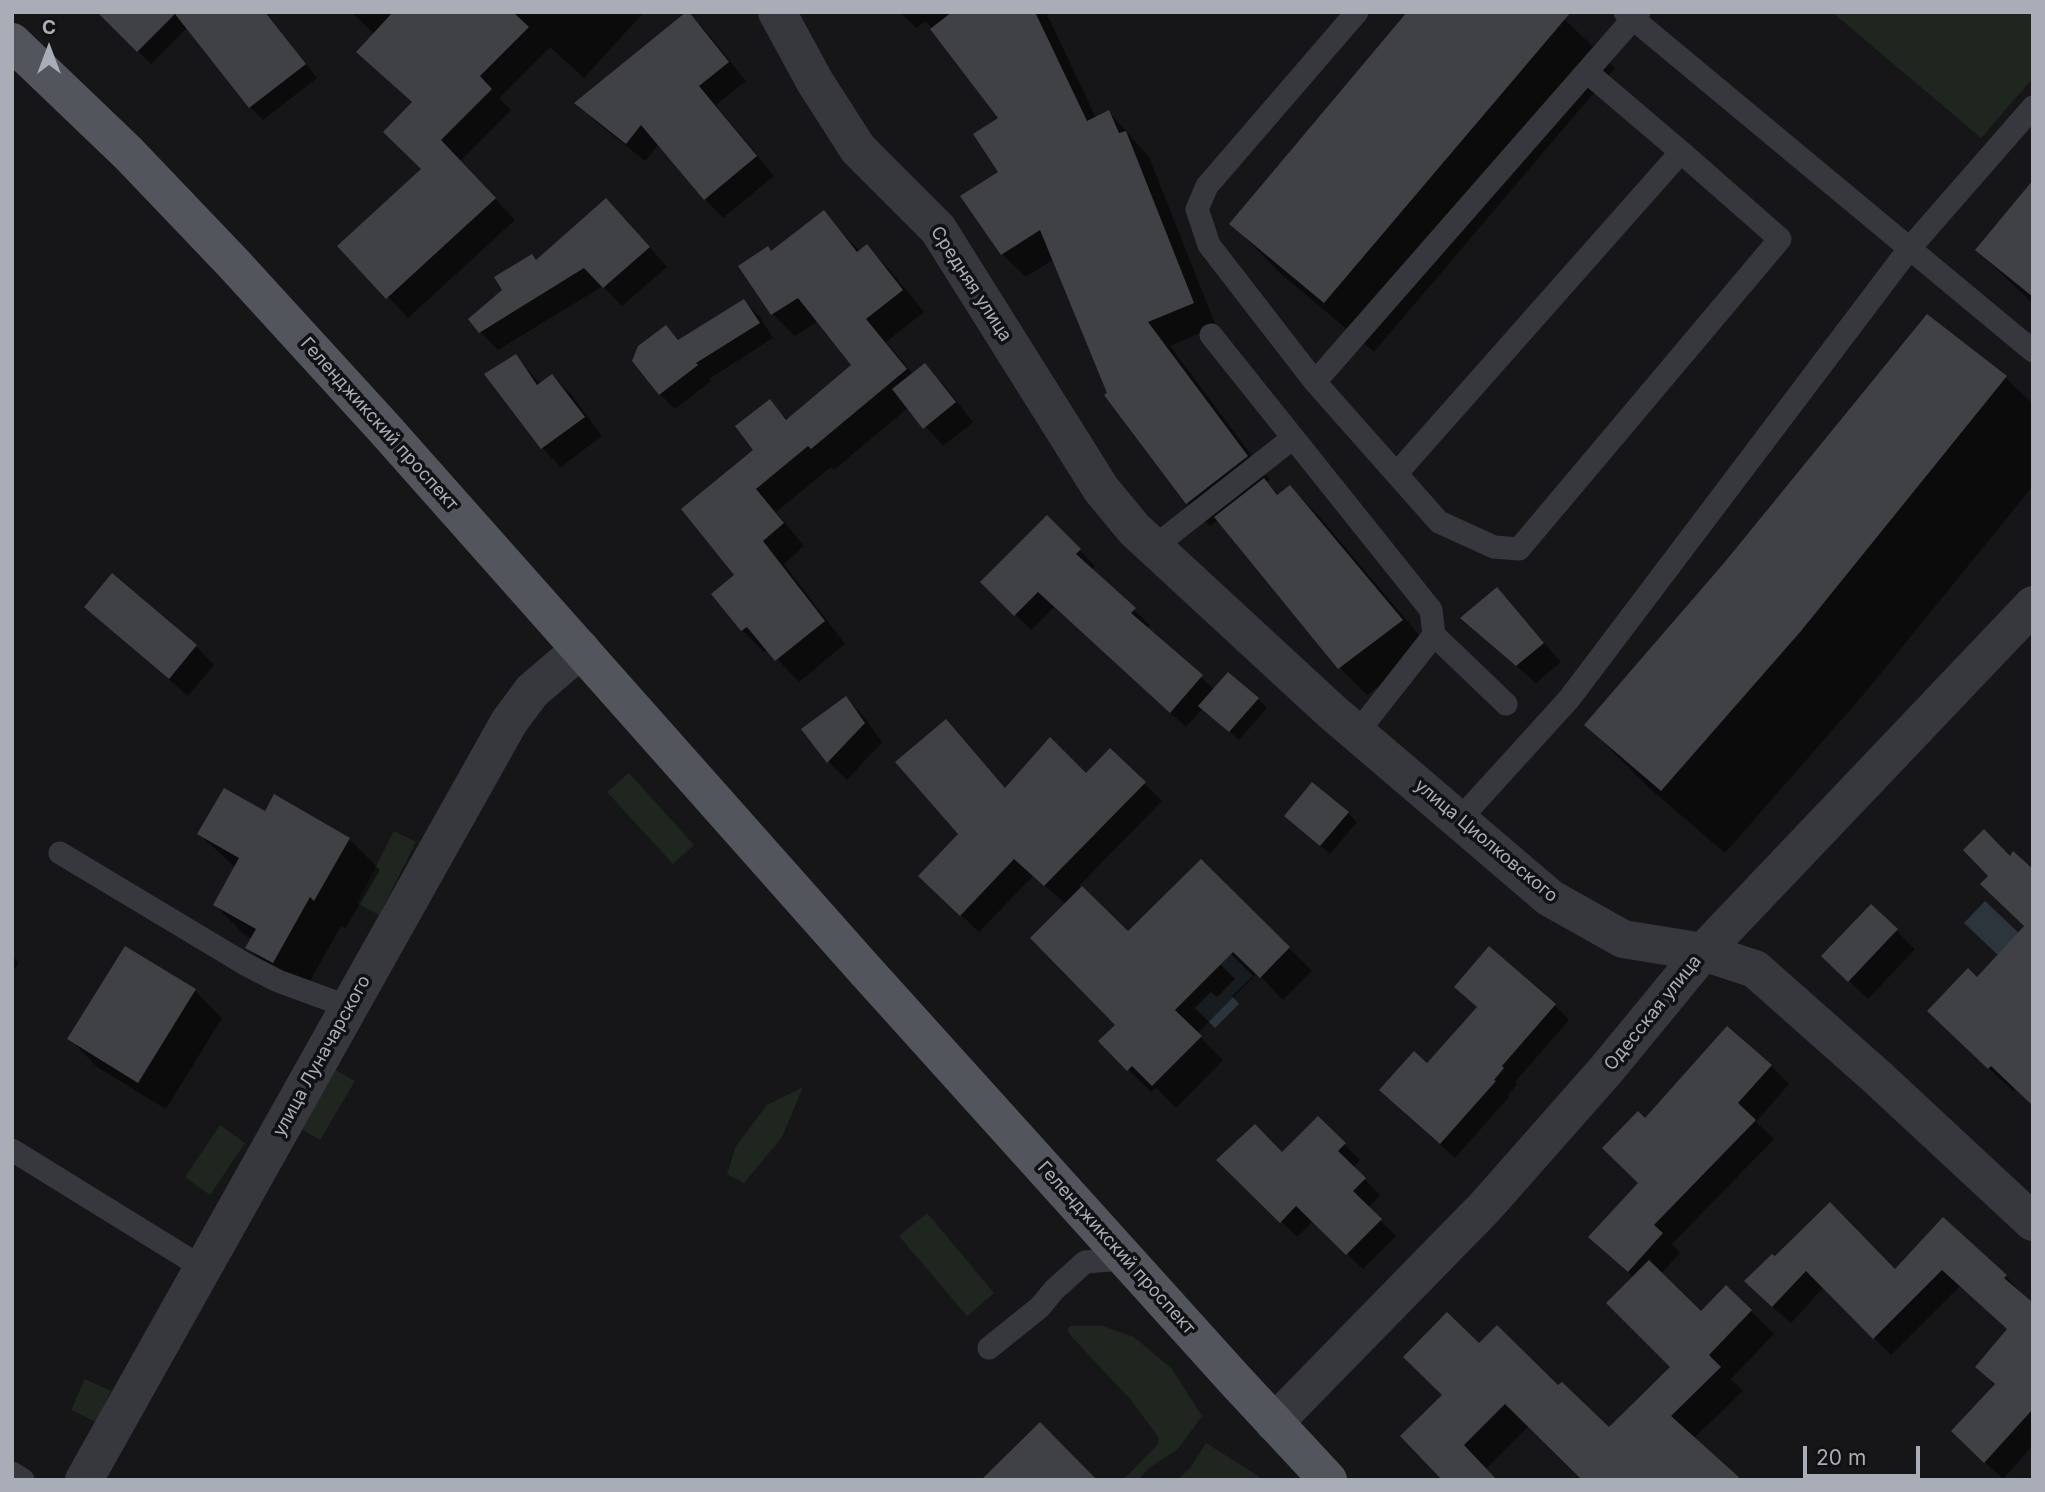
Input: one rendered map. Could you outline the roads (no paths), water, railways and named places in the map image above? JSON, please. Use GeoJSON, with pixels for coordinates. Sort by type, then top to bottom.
{"type":"FeatureCollection","features":[{"type":"Feature","properties":{"kind":"main road","name":"Геленджикский проспект"},"geometry":{"type":"LineString","coordinates":[[12,42],[128,153],[234,264],[581,649],[905,1015],[1328,1480]]}},
{"type":"Feature","properties":{"kind":"street","name":"Средняя улица"},"geometry":{"type":"LineString","coordinates":[[777,12],[815,82],[858,149],[938,229],[1101,489],[1144,538]]}},
{"type":"Feature","properties":{"kind":"street","name":"улица Циолковского"},"geometry":{"type":"LineString","coordinates":[[1144,538],[1357,733],[1550,898],[1623,939],[1703,952],[1755,969],[1887,1086],[2033,1222]]}},
{"type":"Feature","properties":{"kind":"street","name":"Одесская улица"},"geometry":{"type":"LineString","coordinates":[[1274,1423],[1486,1206],[1606,1070],[1703,952],[2033,605]]}},
{"type":"Feature","properties":{"kind":"street","name":"улица Луначарского"},"geometry":{"type":"LineString","coordinates":[[84,1480],[509,722],[532,691],[581,649]]}},
{"type":"Feature","properties":{"kind":"lane"},"geometry":{"type":"LineString","coordinates":[[1357,12],[1207,186],[1197,209],[1209,245],[1315,382],[1439,522],[1494,547],[1519,549],[1780,239],[1587,72]]}},
{"type":"Feature","properties":{"kind":"lane"},"geometry":{"type":"LineString","coordinates":[[1315,382],[1587,72],[1632,15],[2033,351]]}},
{"type":"Feature","properties":{"kind":"lane"},"geometry":{"type":"LineString","coordinates":[[1459,820],[1569,699],[1909,249],[2033,107]]}},
{"type":"Feature","properties":{"kind":"lane"},"geometry":{"type":"LineString","coordinates":[[1397,473],[1681,152]]}},
{"type":"Feature","properties":{"kind":"lane"},"geometry":{"type":"LineString","coordinates":[[1211,335],[1431,610],[1434,635],[1506,704]]}},
{"type":"Feature","properties":{"kind":"lane"},"geometry":{"type":"LineString","coordinates":[[1144,538],[1293,438]]}},
{"type":"Feature","properties":{"kind":"lane"},"geometry":{"type":"LineString","coordinates":[[1357,733],[1434,635]]}},
{"type":"Feature","properties":{"kind":"lane"},"geometry":{"type":"LineString","coordinates":[[60,853],[245,964],[278,981],[349,1007]]}},
{"type":"Feature","properties":{"kind":"lane"},"geometry":{"type":"LineString","coordinates":[[12,1150],[203,1268]]}},
{"type":"Feature","properties":{"kind":"lane"},"geometry":{"type":"LineString","coordinates":[[989,1348],[1040,1307],[1054,1290],[1085,1262],[1125,1259]]}},
{"type":"Feature","properties":{"kind":"lane"},"geometry":{"type":"LineString","coordinates":[[12,1473],[23,1480]]}}]}
